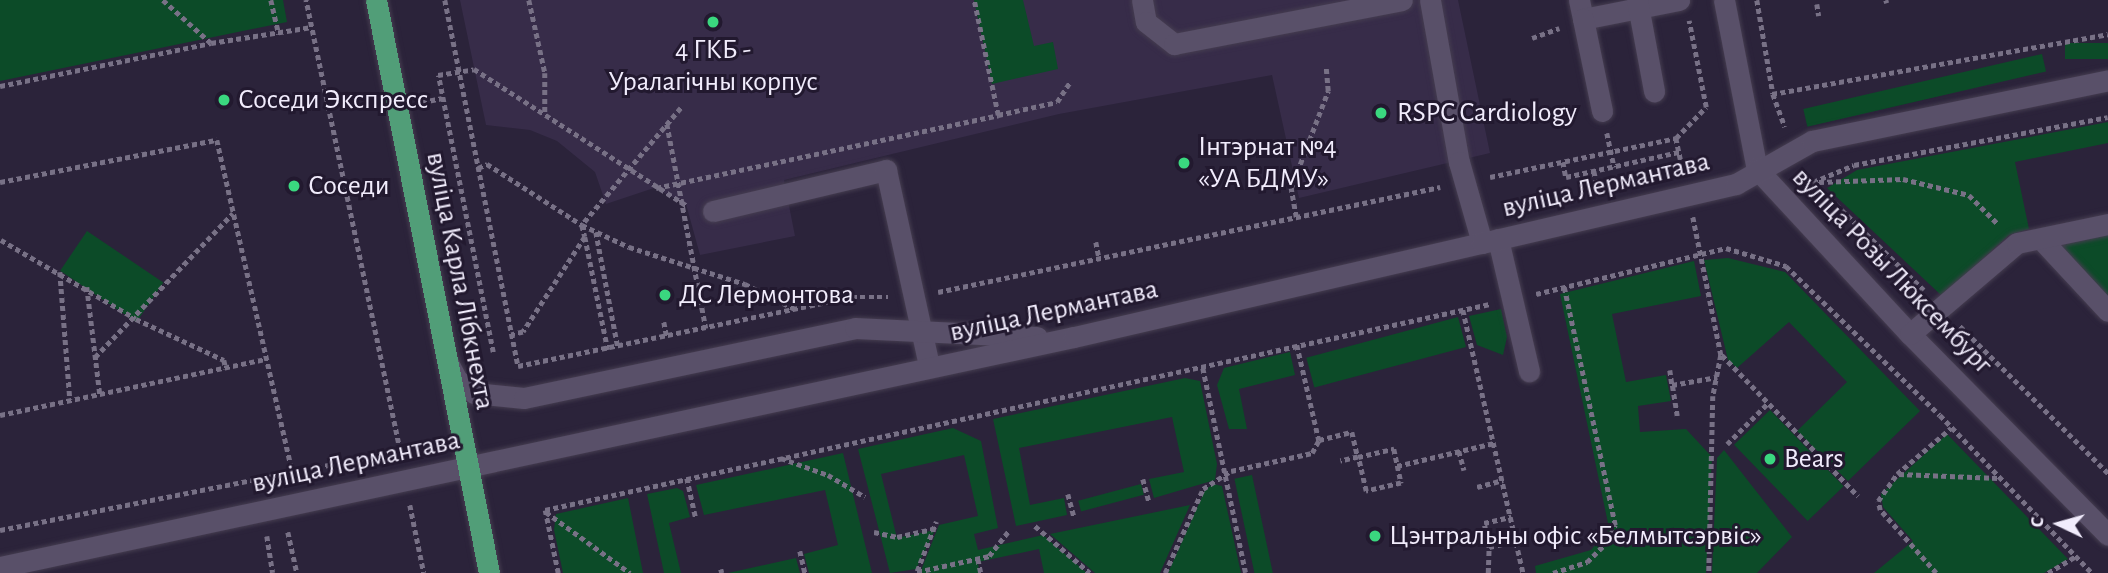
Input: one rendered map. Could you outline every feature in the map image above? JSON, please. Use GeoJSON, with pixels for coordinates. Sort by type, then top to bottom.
{"type":"FeatureCollection","features":[{"type":"Feature","properties":{"kind":"main road","name":"вуліца Карла Лібкнехта"},"geometry":{"type":"LineString","coordinates":[[376,0],[489,573]]}},
{"type":"Feature","properties":{"kind":"street"},"geometry":{"type":"LineString","coordinates":[[1142,0],[1146,22],[1174,44],[1402,0]]}},
{"type":"Feature","properties":{"kind":"street"},"geometry":{"type":"LineString","coordinates":[[1430,0],[1465,182],[1512,299],[1529,371]]}},
{"type":"Feature","properties":{"kind":"street","name":"вуліца Розы Люксембург"},"geometry":{"type":"LineString","coordinates":[[1724,0],[1757,169],[1910,334],[2108,535]]}},
{"type":"Feature","properties":{"kind":"street"},"geometry":{"type":"LineString","coordinates":[[1602,111],[1581,10],[1637,4],[1683,7]]}},
{"type":"Feature","properties":{"kind":"street"},"geometry":{"type":"LineString","coordinates":[[1637,4],[1654,90]]}},
{"type":"Feature","properties":{"kind":"street","name":"вуліца Лермантава"},"geometry":{"type":"LineString","coordinates":[[0,567],[1074,337],[1490,241],[1736,184],[1757,169],[1812,141],[2108,80]]}},
{"type":"Feature","properties":{"kind":"street"},"geometry":{"type":"LineString","coordinates":[[713,211],[886,170],[929,366]]}},
{"type":"Feature","properties":{"kind":"street"},"geometry":{"type":"LineString","coordinates":[[1910,334],[2017,243],[2108,225]]}},
{"type":"Feature","properties":{"kind":"street"},"geometry":{"type":"LineString","coordinates":[[2041,239],[2108,311]]}},
{"type":"Feature","properties":{"kind":"street"},"geometry":{"type":"LineString","coordinates":[[447,360],[457,380],[474,393],[524,398],[855,328],[1074,337]]}},
{"type":"Feature","properties":{"kind":"path"},"geometry":{"type":"LineString","coordinates":[[163,0],[211,43]]}},
{"type":"Feature","properties":{"kind":"path"},"geometry":{"type":"LineString","coordinates":[[271,0],[279,34]]}},
{"type":"Feature","properties":{"kind":"path"},"geometry":{"type":"LineString","coordinates":[[0,530],[400,451],[306,0]]}},
{"type":"Feature","properties":{"kind":"path"},"geometry":{"type":"LineString","coordinates":[[444,0],[517,366],[852,297],[913,297],[1675,138],[1706,107],[1683,7]]}},
{"type":"Feature","properties":{"kind":"path"},"geometry":{"type":"LineString","coordinates":[[529,0],[545,73],[545,114]]}},
{"type":"Feature","properties":{"kind":"path"},"geometry":{"type":"LineString","coordinates":[[974,0],[998,115]]}},
{"type":"Feature","properties":{"kind":"path"},"geometry":{"type":"LineString","coordinates":[[1757,0],[1773,94],[1793,151],[1813,182],[2108,473]]}},
{"type":"Feature","properties":{"kind":"path"},"geometry":{"type":"LineString","coordinates":[[1817,4],[1819,16]]}},
{"type":"Feature","properties":{"kind":"path"},"geometry":{"type":"LineString","coordinates":[[0,86],[211,43],[312,27]]}},
{"type":"Feature","properties":{"kind":"path"},"geometry":{"type":"LineString","coordinates":[[1773,94],[2108,34]]}},
{"type":"Feature","properties":{"kind":"path"},"geometry":{"type":"LineString","coordinates":[[1296,217],[1292,188],[1328,90],[1326,66]]}},
{"type":"Feature","properties":{"kind":"path"},"geometry":{"type":"LineString","coordinates":[[493,352],[438,75],[474,69],[654,188],[684,203]]}},
{"type":"Feature","properties":{"kind":"path"},"geometry":{"type":"LineString","coordinates":[[654,188],[1057,103],[1070,82]]}},
{"type":"Feature","properties":{"kind":"path"},"geometry":{"type":"LineString","coordinates":[[582,225],[681,108]]}},
{"type":"Feature","properties":{"kind":"path"},"geometry":{"type":"LineString","coordinates":[[1602,111],[1614,166]]}},
{"type":"Feature","properties":{"kind":"path"},"geometry":{"type":"LineString","coordinates":[[1813,182],[1854,165],[2108,117]]}},
{"type":"Feature","properties":{"kind":"path"},"geometry":{"type":"LineString","coordinates":[[667,124],[706,328]]}},
{"type":"Feature","properties":{"kind":"path"},"geometry":{"type":"LineString","coordinates":[[0,182],[217,140],[292,471]]}},
{"type":"Feature","properties":{"kind":"path"},"geometry":{"type":"LineString","coordinates":[[1563,162],[1566,177],[1679,152]]}},
{"type":"Feature","properties":{"kind":"path"},"geometry":{"type":"LineString","coordinates":[[478,168],[487,164],[595,232],[745,284],[795,309]]}},
{"type":"Feature","properties":{"kind":"path"},"geometry":{"type":"LineString","coordinates":[[1813,182],[1903,179],[1969,195],[2017,243]]}},
{"type":"Feature","properties":{"kind":"path"},"geometry":{"type":"LineString","coordinates":[[95,357],[136,319],[163,282],[233,213]]}},
{"type":"Feature","properties":{"kind":"path"},"geometry":{"type":"LineString","coordinates":[[582,225],[607,348]]}},
{"type":"Feature","properties":{"kind":"path"},"geometry":{"type":"LineString","coordinates":[[595,232],[620,355]]}},
{"type":"Feature","properties":{"kind":"path"},"geometry":{"type":"LineString","coordinates":[[511,335],[523,332],[585,237]]}},
{"type":"Feature","properties":{"kind":"path"},"geometry":{"type":"LineString","coordinates":[[2,240],[87,286],[136,319],[224,360],[226,369]]}},
{"type":"Feature","properties":{"kind":"path"},"geometry":{"type":"LineString","coordinates":[[1096,243],[1099,258]]}},
{"type":"Feature","properties":{"kind":"path"},"geometry":{"type":"LineString","coordinates":[[545,510],[1203,368],[1726,248],[1786,266],[1951,428],[2092,573]]}},
{"type":"Feature","properties":{"kind":"path"},"geometry":{"type":"LineString","coordinates":[[1700,255],[1721,355],[1717,377],[1709,573]]}},
{"type":"Feature","properties":{"kind":"path"},"geometry":{"type":"LineString","coordinates":[[60,271],[70,400]]}},
{"type":"Feature","properties":{"kind":"path"},"geometry":{"type":"LineString","coordinates":[[87,286],[100,394]]}},
{"type":"Feature","properties":{"kind":"path"},"geometry":{"type":"LineString","coordinates":[[1553,573],[1593,556],[1615,525],[1564,287]]}},
{"type":"Feature","properties":{"kind":"path"},"geometry":{"type":"LineString","coordinates":[[1463,310],[1522,573]]}},
{"type":"Feature","properties":{"kind":"path"},"geometry":{"type":"LineString","coordinates":[[664,322],[668,345]]}},
{"type":"Feature","properties":{"kind":"path"},"geometry":{"type":"LineString","coordinates":[[1165,573],[1203,489],[1225,474],[1312,453],[1319,440],[1297,345]]}},
{"type":"Feature","properties":{"kind":"path"},"geometry":{"type":"LineString","coordinates":[[1721,355],[1858,496]]}},
{"type":"Feature","properties":{"kind":"path"},"geometry":{"type":"LineString","coordinates":[[0,415],[267,359]]}},
{"type":"Feature","properties":{"kind":"path"},"geometry":{"type":"LineString","coordinates":[[1203,368],[1246,573]]}},
{"type":"Feature","properties":{"kind":"path"},"geometry":{"type":"LineString","coordinates":[[1671,370],[1677,416]]}},
{"type":"Feature","properties":{"kind":"path"},"geometry":{"type":"LineString","coordinates":[[1672,385],[1717,377]]}},
{"type":"Feature","properties":{"kind":"path"},"geometry":{"type":"LineString","coordinates":[[1727,444],[1769,402]]}},
{"type":"Feature","properties":{"kind":"path"},"geometry":{"type":"LineString","coordinates":[[1936,573],[1880,510],[1879,493],[1951,428]]}},
{"type":"Feature","properties":{"kind":"path"},"geometry":{"type":"LineString","coordinates":[[1319,440],[1352,432],[1358,457],[1366,491],[1401,483],[1394,449],[1358,457],[1340,461]]}},
{"type":"Feature","properties":{"kind":"path"},"geometry":{"type":"LineString","coordinates":[[1397,466],[1494,443]]}},
{"type":"Feature","properties":{"kind":"path"},"geometry":{"type":"LineString","coordinates":[[1459,452],[1464,470]]}},
{"type":"Feature","properties":{"kind":"path"},"geometry":{"type":"LineString","coordinates":[[780,458],[828,475],[865,497]]}},
{"type":"Feature","properties":{"kind":"path"},"geometry":{"type":"LineString","coordinates":[[1897,474],[1999,478]]}},
{"type":"Feature","properties":{"kind":"path"},"geometry":{"type":"LineString","coordinates":[[687,478],[696,519]]}},
{"type":"Feature","properties":{"kind":"path"},"geometry":{"type":"LineString","coordinates":[[1143,479],[1149,500]]}},
{"type":"Feature","properties":{"kind":"path"},"geometry":{"type":"LineString","coordinates":[[1477,487],[1503,481]]}},
{"type":"Feature","properties":{"kind":"path"},"geometry":{"type":"LineString","coordinates":[[1069,494],[1074,517]]}},
{"type":"Feature","properties":{"kind":"path"},"geometry":{"type":"LineString","coordinates":[[545,510],[558,573]]}},
{"type":"Feature","properties":{"kind":"path"},"geometry":{"type":"LineString","coordinates":[[545,510],[630,573]]}},
{"type":"Feature","properties":{"kind":"path"},"geometry":{"type":"LineString","coordinates":[[1488,573],[1489,547],[1484,523],[1511,517]]}},
{"type":"Feature","properties":{"kind":"path"},"geometry":{"type":"LineString","coordinates":[[874,532],[897,537],[937,525],[917,572],[989,556],[1008,532]]}},
{"type":"Feature","properties":{"kind":"path"},"geometry":{"type":"LineString","coordinates":[[1035,526],[1090,573]]}},
{"type":"Feature","properties":{"kind":"path"},"geometry":{"type":"LineString","coordinates":[[287,528],[297,573]]}},
{"type":"Feature","properties":{"kind":"path"},"geometry":{"type":"LineString","coordinates":[[266,532],[273,573]]}},
{"type":"Feature","properties":{"kind":"path"},"geometry":{"type":"LineString","coordinates":[[1489,547],[1516,541]]}},
{"type":"Feature","properties":{"kind":"path"},"geometry":{"type":"LineString","coordinates":[[800,551],[805,573]]}},
{"type":"Feature","properties":{"kind":"path"},"geometry":{"type":"LineString","coordinates":[[2048,573],[2076,556]]}},
{"type":"Feature","properties":{"kind":"path"},"geometry":{"type":"LineString","coordinates":[[978,559],[981,573]]}},
{"type":"Feature","properties":{"kind":"shaded area"},"geometry":{"type":"Polygon","coordinates":[[[460,0],[1458,0],[1490,153],[1299,198],[1272,75],[1059,114],[784,180],[795,236],[700,255],[686,204],[654,188],[606,204],[595,172],[557,141],[530,130],[486,125],[460,0]]]}},
{"type":"Feature","properties":{"kind":"green space"},"geometry":{"type":"Polygon","coordinates":[[[0,0],[283,0],[287,22],[0,81],[0,0]]]}},
{"type":"Feature","properties":{"kind":"green space"},"geometry":{"type":"Polygon","coordinates":[[[974,0],[1023,0],[1034,46],[1053,42],[1058,69],[992,84],[974,0]]]}},
{"type":"Feature","properties":{"kind":"green space"},"geometry":{"type":"Polygon","coordinates":[[[2065,43],[2108,43],[2108,59],[2065,59],[2065,43]]]}},
{"type":"Feature","properties":{"kind":"green space"},"geometry":{"type":"Polygon","coordinates":[[[2042,54],[2046,72],[1807,127],[1803,109],[2042,54]]]}},
{"type":"Feature","properties":{"kind":"green space"},"geometry":{"type":"Polygon","coordinates":[[[2108,122],[2108,143],[2015,162],[2029,229],[2009,235],[1942,296],[1827,188],[1857,170],[2108,122]]]}},
{"type":"Feature","properties":{"kind":"green space"},"geometry":{"type":"Polygon","coordinates":[[[87,231],[163,282],[136,322],[60,271],[87,231]]]}},
{"type":"Feature","properties":{"kind":"green space"},"geometry":{"type":"Polygon","coordinates":[[[2108,234],[2108,299],[2055,244],[2108,234]]]}},
{"type":"Feature","properties":{"kind":"green space"},"geometry":{"type":"Polygon","coordinates":[[[1728,258],[1785,272],[1920,411],[1848,481],[1797,431],[1847,382],[1789,322],[1737,368],[1728,360],[1704,260],[1728,258]]]}},
{"type":"Feature","properties":{"kind":"green space"},"geometry":{"type":"Polygon","coordinates":[[[1694,261],[1701,296],[1612,314],[1626,382],[1666,375],[1671,401],[1638,406],[1640,432],[1686,429],[1712,457],[1706,573],[1536,573],[1535,566],[1591,550],[1609,528],[1560,294],[1694,261]]]}},
{"type":"Feature","properties":{"kind":"green space"},"geometry":{"type":"Polygon","coordinates":[[[1501,309],[1507,337],[1503,355],[1477,345],[1469,316],[1501,309]]]}},
{"type":"Feature","properties":{"kind":"green space"},"geometry":{"type":"Polygon","coordinates":[[[1458,317],[1466,347],[1314,388],[1306,358],[1458,317]]]}},
{"type":"Feature","properties":{"kind":"green space"},"geometry":{"type":"Polygon","coordinates":[[[1290,352],[1295,375],[1239,389],[1247,429],[1229,429],[1217,385],[1224,368],[1290,352]]]}},
{"type":"Feature","properties":{"kind":"green space"},"geometry":{"type":"Polygon","coordinates":[[[1185,378],[1200,381],[1217,464],[1215,480],[1154,498],[1149,479],[1184,472],[1172,417],[1019,448],[1030,505],[1064,498],[1067,515],[1016,526],[993,419],[1185,378]]]}},
{"type":"Feature","properties":{"kind":"green space"},"geometry":{"type":"Polygon","coordinates":[[[1770,410],[1844,486],[1808,521],[1734,445],[1770,410]]]}},
{"type":"Feature","properties":{"kind":"green space"},"geometry":{"type":"Polygon","coordinates":[[[953,428],[981,441],[998,528],[974,534],[978,550],[1043,535],[1087,573],[1044,573],[1039,549],[978,562],[979,573],[920,573],[939,525],[978,516],[964,455],[881,474],[897,538],[935,530],[916,569],[890,573],[858,449],[953,428]]]}},
{"type":"Feature","properties":{"kind":"green space"},"geometry":{"type":"Polygon","coordinates":[[[1947,434],[2068,559],[2044,573],[1874,573],[1913,541],[1883,507],[1881,494],[1947,434]]]}},
{"type":"Feature","properties":{"kind":"green space"},"geometry":{"type":"Polygon","coordinates":[[[1724,450],[1792,537],[1757,573],[1712,573],[1717,458],[1724,450]]]}},
{"type":"Feature","properties":{"kind":"green space"},"geometry":{"type":"Polygon","coordinates":[[[843,453],[872,573],[809,573],[804,554],[838,545],[825,490],[704,515],[696,485],[843,453]]]}},
{"type":"Feature","properties":{"kind":"green space"},"geometry":{"type":"Polygon","coordinates":[[[1252,475],[1273,573],[1254,573],[1234,479],[1252,475]]]}},
{"type":"Feature","properties":{"kind":"green space"},"geometry":{"type":"Polygon","coordinates":[[[1141,484],[1144,495],[1081,511],[1078,501],[1141,484]]]}},
{"type":"Feature","properties":{"kind":"green space"},"geometry":{"type":"Polygon","coordinates":[[[1213,484],[1222,486],[1241,573],[1168,573],[1205,490],[1213,484]]]}},
{"type":"Feature","properties":{"kind":"green space"},"geometry":{"type":"Polygon","coordinates":[[[677,488],[683,491],[690,517],[669,523],[681,573],[664,573],[647,494],[677,488]]]}},
{"type":"Feature","properties":{"kind":"green space"},"geometry":{"type":"Polygon","coordinates":[[[628,498],[643,573],[563,573],[554,530],[556,514],[628,498]]]}},
{"type":"Feature","properties":{"kind":"green space"},"geometry":{"type":"Polygon","coordinates":[[[1190,505],[1160,573],[1095,573],[1050,534],[1190,505]]]}},
{"type":"Feature","properties":{"kind":"green space"},"geometry":{"type":"Polygon","coordinates":[[[796,558],[800,573],[728,573],[796,558]]]}},
{"type":"Feature","properties":{"kind":"place","name":"4 ГКБ - Уралагічны корпус"},"geometry":{"type":"Point","coordinates":[713,22]}},
{"type":"Feature","properties":{"kind":"place","name":"Соседи Экспресс"},"geometry":{"type":"Point","coordinates":[224,100]}},
{"type":"Feature","properties":{"kind":"place","name":"RSPC Cardiology"},"geometry":{"type":"Point","coordinates":[1381,113]}},
{"type":"Feature","properties":{"kind":"place","name":"Інтэрнат №4 «УА БДМУ»"},"geometry":{"type":"Point","coordinates":[1184,163]}},
{"type":"Feature","properties":{"kind":"place","name":"Соседи"},"geometry":{"type":"Point","coordinates":[294,186]}},
{"type":"Feature","properties":{"kind":"place","name":"ДС Лермонтова"},"geometry":{"type":"Point","coordinates":[665,295]}},
{"type":"Feature","properties":{"kind":"place","name":"Bears"},"geometry":{"type":"Point","coordinates":[1770,459]}},
{"type":"Feature","properties":{"kind":"place","name":"Цэнтральны офiс «Белмытсэрвіс»"},"geometry":{"type":"Point","coordinates":[1375,536]}}]}
